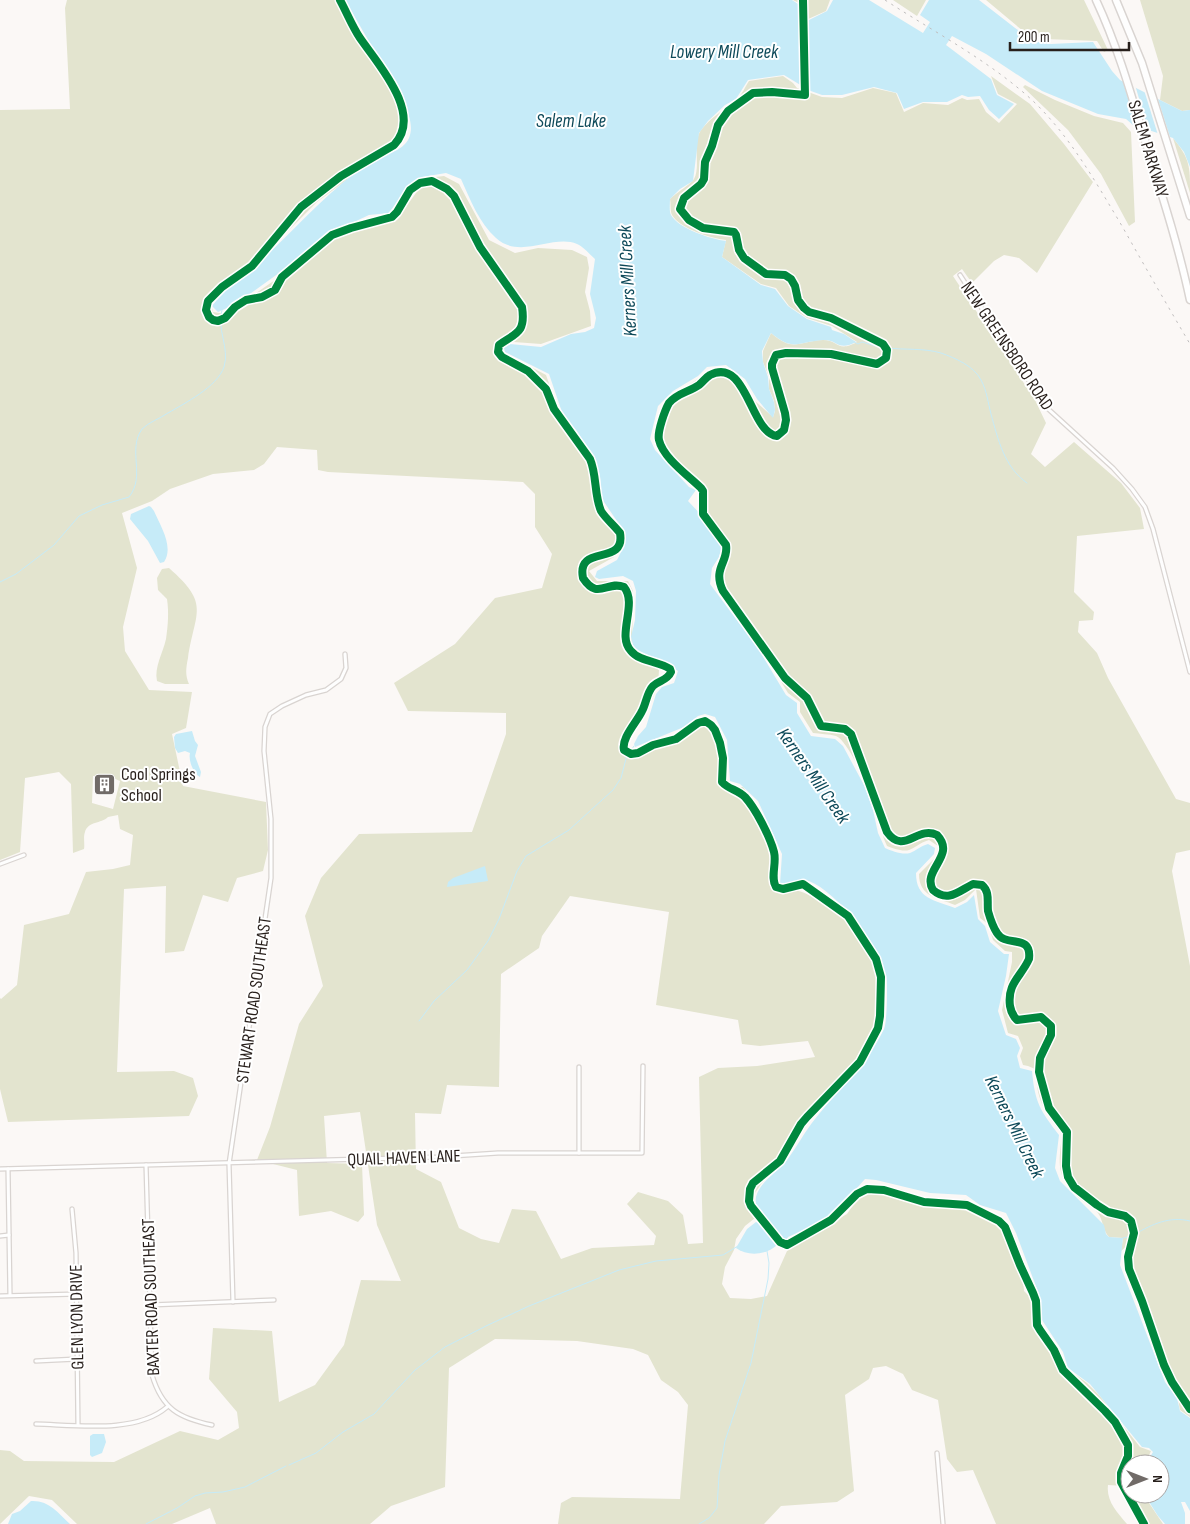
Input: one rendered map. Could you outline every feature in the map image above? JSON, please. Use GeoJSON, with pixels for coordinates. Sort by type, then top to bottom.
{"type":"FeatureCollection","features":[{"type":"Feature","properties":{"kind":"highway","name":"SALEM PARKWAY"},"geometry":{"type":"LineString","coordinates":[[1096,0],[1109,28],[1124,72],[1175,238],[1190,300]]}},
{"type":"Feature","properties":{"kind":"highway","name":"SALEM PARKWAY"},"geometry":{"type":"LineString","coordinates":[[1116,0],[1132,35],[1190,216]]}},
{"type":"Feature","properties":{"kind":"street","name":"NEW GREENSBORO ROAD"},"geometry":{"type":"LineString","coordinates":[[960,275],[1046,407],[1112,468],[1132,489],[1145,507],[1153,529],[1190,672]]}},
{"type":"Feature","properties":{"kind":"street","name":"STEWART ROAD SOUTHEAST"},"geometry":{"type":"LineString","coordinates":[[233,1302],[229,1164],[271,878],[271,819],[264,750],[265,727],[270,714],[282,706],[306,695],[326,690],[341,679],[346,668],[345,654]]}},
{"type":"Feature","properties":{"kind":"street"},"geometry":{"type":"LineString","coordinates":[[0,864],[24,855]]}},
{"type":"Feature","properties":{"kind":"street","name":"QUAIL HAVEN LANE"},"geometry":{"type":"LineString","coordinates":[[229,1164],[437,1157],[498,1153],[642,1153],[642,1066]]}},
{"type":"Feature","properties":{"kind":"street"},"geometry":{"type":"LineString","coordinates":[[579,1067],[579,1153]]}},
{"type":"Feature","properties":{"kind":"street"},"geometry":{"type":"LineString","coordinates":[[0,1169],[229,1164]]}},
{"type":"Feature","properties":{"kind":"street","name":"BAXTER ROAD SOUTHEAST"},"geometry":{"type":"LineString","coordinates":[[146,1165],[152,1375],[156,1388],[167,1407]]}},
{"type":"Feature","properties":{"kind":"street"},"geometry":{"type":"LineString","coordinates":[[8,1169],[10,1295]]}},
{"type":"Feature","properties":{"kind":"street","name":"GLEN LYON DRIVE"},"geometry":{"type":"LineString","coordinates":[[72,1209],[76,1253],[78,1425]]}},
{"type":"Feature","properties":{"kind":"street"},"geometry":{"type":"LineString","coordinates":[[0,1236],[9,1236]]}},
{"type":"Feature","properties":{"kind":"street"},"geometry":{"type":"LineString","coordinates":[[0,1296],[77,1294]]}},
{"type":"Feature","properties":{"kind":"street"},"geometry":{"type":"LineString","coordinates":[[150,1305],[274,1300]]}},
{"type":"Feature","properties":{"kind":"street"},"geometry":{"type":"LineString","coordinates":[[36,1361],[77,1359]]}},
{"type":"Feature","properties":{"kind":"street"},"geometry":{"type":"LineString","coordinates":[[36,1424],[114,1425],[130,1423],[146,1419],[167,1407],[191,1420],[212,1425]]}},
{"type":"Feature","properties":{"kind":"street"},"geometry":{"type":"LineString","coordinates":[[937,1453],[944,1524]]}},
{"type":"Feature","properties":{"kind":"green space"},"geometry":{"type":"Polygon","coordinates":[[[67,0],[342,0],[402,104],[405,120],[403,138],[317,202],[261,258],[210,301],[213,312],[226,314],[340,235],[391,221],[402,212],[427,178],[444,176],[459,184],[489,240],[515,253],[538,248],[572,250],[587,257],[589,268],[585,292],[590,311],[591,326],[541,344],[514,342],[501,347],[501,351],[546,375],[552,392],[555,411],[586,455],[599,486],[605,517],[619,533],[614,557],[589,571],[597,581],[628,581],[633,591],[632,656],[659,670],[658,685],[649,707],[629,740],[628,750],[649,749],[703,718],[713,722],[725,749],[726,777],[733,788],[743,787],[755,802],[778,855],[777,877],[779,892],[795,890],[801,892],[838,913],[860,938],[884,982],[883,1020],[868,1053],[859,1067],[806,1126],[787,1158],[761,1184],[755,1193],[754,1203],[757,1213],[755,1218],[745,1226],[736,1239],[734,1250],[725,1267],[722,1284],[730,1298],[751,1299],[767,1296],[787,1251],[847,1214],[867,1185],[900,1189],[932,1201],[965,1199],[997,1215],[1008,1223],[1021,1258],[1024,1291],[1032,1299],[1033,1317],[1054,1343],[1068,1369],[1099,1395],[1140,1447],[1151,1451],[1150,1454],[1120,1454],[1120,1486],[1108,1485],[1110,1501],[1127,1524],[996,1524],[973,1470],[957,1472],[947,1459],[938,1400],[912,1390],[903,1374],[886,1366],[873,1368],[869,1379],[845,1395],[854,1491],[837,1502],[781,1506],[764,1524],[558,1524],[561,1503],[572,1497],[680,1499],[688,1405],[678,1392],[661,1380],[648,1355],[633,1349],[577,1341],[495,1339],[449,1368],[445,1487],[391,1506],[370,1524],[216,1524],[210,1508],[172,1524],[77,1524],[52,1500],[29,1496],[0,1524],[0,1450],[10,1451],[24,1461],[114,1462],[180,1431],[218,1440],[239,1428],[237,1412],[209,1379],[213,1328],[272,1331],[279,1402],[315,1385],[344,1345],[361,1280],[401,1281],[377,1225],[360,1112],[324,1116],[327,1163],[362,1164],[364,1215],[358,1222],[331,1211],[299,1216],[297,1170],[257,1160],[270,1127],[299,1024],[323,986],[305,916],[321,878],[359,834],[472,832],[506,734],[506,713],[408,711],[394,683],[455,644],[495,598],[542,588],[552,554],[535,527],[535,494],[523,482],[328,472],[318,470],[317,450],[277,447],[264,464],[254,470],[213,474],[170,489],[152,501],[122,513],[137,568],[123,627],[125,651],[149,690],[192,692],[186,728],[172,734],[183,786],[266,802],[268,850],[263,871],[237,878],[228,902],[203,895],[184,951],[165,953],[166,886],[124,889],[117,1072],[174,1071],[193,1078],[198,1096],[189,1116],[8,1122],[0,1089],[0,998],[17,985],[24,925],[69,914],[86,872],[130,865],[133,835],[120,829],[118,815],[108,817],[87,828],[84,834],[84,849],[73,853],[71,784],[59,772],[25,778],[20,852],[0,860],[0,110],[70,109],[65,8],[67,0]],[[106,775],[93,776],[92,803],[113,809],[120,781],[106,775]],[[570,896],[542,936],[539,948],[501,974],[499,1087],[447,1085],[441,1114],[415,1113],[416,1169],[441,1182],[459,1228],[481,1239],[499,1243],[512,1209],[536,1211],[561,1259],[592,1248],[654,1245],[656,1236],[627,1204],[638,1192],[668,1201],[683,1215],[688,1244],[703,1243],[699,1077],[718,1068],[757,1066],[815,1057],[808,1041],[760,1046],[742,1044],[738,1020],[656,1005],[669,912],[570,896]]]}},
{"type":"Feature","properties":{"kind":"green space"},"geometry":{"type":"Polygon","coordinates":[[[793,0],[830,0],[826,11],[806,20],[805,6],[793,0]]]}},
{"type":"Feature","properties":{"kind":"green space"},"geometry":{"type":"Polygon","coordinates":[[[893,0],[926,0],[917,16],[893,0]]]}},
{"type":"Feature","properties":{"kind":"green space"},"geometry":{"type":"Polygon","coordinates":[[[986,0],[1084,0],[1108,50],[1104,52],[1097,41],[1044,39],[1023,31],[986,0]]]}},
{"type":"Feature","properties":{"kind":"green space"},"geometry":{"type":"Polygon","coordinates":[[[1140,0],[1190,0],[1190,110],[1182,111],[1160,100],[1163,76],[1140,0]]]}},
{"type":"Feature","properties":{"kind":"green space"},"geometry":{"type":"Polygon","coordinates":[[[783,76],[797,88],[822,97],[842,98],[873,88],[896,93],[904,112],[923,103],[948,105],[962,98],[967,100],[979,99],[986,112],[999,123],[1017,104],[998,94],[991,76],[1030,104],[1093,182],[1037,273],[1019,258],[1004,255],[994,261],[972,283],[962,269],[953,276],[1035,400],[1046,423],[1031,454],[1045,467],[1074,442],[1121,483],[1140,508],[1144,529],[1077,536],[1074,592],[1094,612],[1093,620],[1079,621],[1078,632],[1097,653],[1108,678],[1176,799],[1190,803],[1190,850],[1176,853],[1172,871],[1190,966],[1190,1417],[1180,1410],[1178,1398],[1168,1381],[1152,1324],[1130,1264],[1130,1256],[1135,1239],[1121,1251],[1123,1238],[1109,1237],[1105,1232],[1098,1213],[1071,1190],[1062,1176],[1060,1162],[1062,1134],[1042,1104],[1035,1069],[1023,1065],[1020,1056],[1023,1048],[1018,1036],[1008,1033],[1002,1010],[1012,962],[1012,952],[1005,951],[993,940],[988,924],[980,918],[976,889],[965,900],[955,905],[931,896],[922,888],[919,874],[937,856],[938,846],[929,840],[906,850],[898,850],[887,846],[870,792],[847,748],[836,736],[813,733],[800,712],[800,702],[788,693],[761,649],[724,598],[720,583],[724,560],[729,552],[728,544],[708,518],[704,501],[705,492],[691,484],[658,449],[654,439],[661,408],[669,398],[708,370],[725,369],[743,382],[755,401],[773,417],[775,411],[774,401],[769,389],[769,377],[763,362],[763,351],[771,333],[785,343],[791,344],[823,340],[846,346],[857,342],[832,326],[807,318],[789,306],[776,288],[761,284],[722,257],[726,240],[689,229],[676,220],[671,213],[670,199],[693,181],[696,174],[698,135],[705,125],[738,98],[749,81],[783,76]]]}},
{"type":"Feature","properties":{"kind":"green space"},"geometry":{"type":"Polygon","coordinates":[[[1025,85],[1094,116],[1123,123],[1131,132],[1135,222],[1129,226],[1101,174],[1068,130],[1023,87],[1025,85]]]}},
{"type":"Feature","properties":{"kind":"green space"},"geometry":{"type":"Polygon","coordinates":[[[1173,138],[1188,163],[1190,193],[1173,138]]]}},
{"type":"Feature","properties":{"kind":"green space"},"geometry":{"type":"Polygon","coordinates":[[[169,568],[191,591],[197,609],[186,668],[189,684],[165,684],[157,681],[156,676],[168,624],[167,599],[158,590],[157,578],[162,569],[169,568]]]}},
{"type":"Feature","properties":{"kind":"green space"},"geometry":{"type":"Polygon","coordinates":[[[1137,1504],[1150,1504],[1163,1524],[1150,1524],[1137,1504]]]}},
{"type":"Feature","properties":{"kind":"water","name":"Salem Lake"},"geometry":{"type":"Polygon","coordinates":[[[345,0],[792,0],[801,6],[802,43],[807,42],[807,21],[827,11],[833,0],[869,0],[923,33],[930,22],[920,15],[929,0],[979,0],[1032,41],[1051,44],[1093,42],[1120,80],[1182,111],[1190,110],[1190,167],[1184,152],[1173,138],[1133,125],[1126,119],[1098,114],[1042,91],[986,54],[952,36],[946,45],[991,79],[997,95],[1014,104],[999,119],[989,110],[980,96],[968,97],[962,95],[947,102],[923,102],[904,109],[897,93],[874,87],[842,95],[822,95],[808,90],[807,49],[803,50],[802,86],[784,75],[748,80],[736,99],[725,105],[708,121],[699,133],[693,181],[680,189],[670,199],[671,215],[688,229],[704,236],[726,241],[722,257],[761,285],[775,289],[788,306],[807,319],[831,327],[832,330],[844,334],[856,342],[845,346],[828,340],[791,344],[771,333],[762,351],[769,389],[774,402],[773,418],[757,399],[745,379],[726,365],[707,367],[698,376],[673,391],[658,406],[650,439],[655,450],[689,487],[696,490],[688,501],[706,520],[722,545],[719,557],[712,568],[710,584],[759,650],[786,695],[797,703],[797,713],[811,736],[835,739],[843,746],[865,787],[878,833],[885,848],[910,853],[928,844],[935,848],[934,854],[916,873],[919,888],[933,900],[955,908],[967,902],[974,895],[978,919],[985,926],[990,942],[1004,954],[1009,954],[998,1011],[1006,1035],[1016,1039],[1020,1048],[1017,1056],[1020,1068],[1032,1071],[1037,1099],[1047,1119],[1059,1135],[1055,1168],[1060,1181],[1104,1225],[1106,1234],[1109,1237],[1123,1238],[1120,1265],[1165,1382],[1177,1398],[1180,1411],[1190,1418],[1190,1511],[1185,1502],[1181,1502],[1185,1513],[1185,1524],[1165,1524],[1150,1504],[1170,1504],[1170,1454],[1152,1454],[1153,1452],[1149,1448],[1142,1447],[1090,1384],[1068,1368],[1063,1352],[1042,1320],[1039,1294],[1016,1233],[1006,1213],[980,1205],[966,1195],[930,1193],[865,1179],[830,1218],[788,1237],[786,1241],[775,1235],[761,1216],[756,1203],[756,1197],[761,1186],[787,1160],[811,1124],[869,1054],[884,1029],[887,1003],[886,976],[866,936],[844,908],[821,887],[809,881],[796,882],[784,887],[780,884],[782,854],[758,801],[740,784],[730,781],[727,740],[715,717],[705,714],[698,716],[684,727],[635,747],[634,744],[638,736],[646,727],[656,694],[662,687],[674,683],[678,671],[665,662],[643,655],[634,649],[631,637],[635,620],[636,591],[633,581],[623,576],[599,579],[595,577],[597,571],[617,560],[624,546],[623,530],[602,499],[600,476],[595,459],[576,430],[564,418],[549,374],[505,352],[504,348],[510,344],[541,347],[571,334],[585,332],[594,328],[596,318],[590,294],[595,259],[580,245],[568,242],[526,247],[515,247],[505,244],[496,238],[485,225],[461,179],[446,173],[422,177],[406,189],[389,213],[369,215],[322,237],[311,250],[236,304],[218,312],[212,306],[229,287],[263,259],[341,184],[370,162],[392,153],[406,143],[409,138],[411,124],[404,102],[345,0]]]}},
{"type":"Feature","properties":{"kind":"water"},"geometry":{"type":"Polygon","coordinates":[[[149,506],[154,511],[167,543],[167,556],[164,562],[160,563],[148,541],[130,519],[131,514],[149,506]]]}},
{"type":"Feature","properties":{"kind":"water"},"geometry":{"type":"Polygon","coordinates":[[[192,731],[198,745],[195,756],[201,772],[200,777],[192,767],[190,753],[185,751],[178,753],[175,748],[174,737],[176,734],[192,731]]]}},
{"type":"Feature","properties":{"kind":"water"},"geometry":{"type":"Polygon","coordinates":[[[485,866],[488,881],[447,887],[448,882],[453,878],[485,866]]]}},
{"type":"Feature","properties":{"kind":"water"},"geometry":{"type":"Polygon","coordinates":[[[756,1222],[762,1224],[778,1244],[769,1251],[758,1254],[746,1253],[736,1248],[747,1229],[756,1222]]]}},
{"type":"Feature","properties":{"kind":"water"},"geometry":{"type":"Polygon","coordinates":[[[93,1434],[104,1434],[106,1442],[102,1453],[92,1457],[90,1455],[90,1436],[93,1434]]]}},
{"type":"Feature","properties":{"kind":"water"},"geometry":{"type":"Polygon","coordinates":[[[31,1501],[48,1505],[70,1524],[8,1524],[12,1514],[20,1511],[31,1501]]]}},
{"type":"Feature","properties":{"kind":"pier"},"geometry":{"type":"Polygon","coordinates":[[[1122,78],[1135,85],[1149,132],[1137,129],[1122,78]]]}},
{"type":"Feature","properties":{"kind":"pier"},"geometry":{"type":"Polygon","coordinates":[[[1144,90],[1157,96],[1171,140],[1158,135],[1144,90]]]}},
{"type":"Feature","properties":{"kind":"waterway"},"geometry":{"type":"LineString","coordinates":[[0,582],[16,574],[54,545],[79,516],[102,505],[129,497],[134,489],[136,480],[136,446],[142,429],[208,388],[224,367],[222,310]]}},
{"type":"Feature","properties":{"kind":"waterway"},"geometry":{"type":"LineString","coordinates":[[854,342],[858,344],[862,342],[883,348]]}},
{"type":"Feature","properties":{"kind":"waterway"},"geometry":{"type":"LineString","coordinates":[[887,348],[935,351],[958,360],[974,371],[985,388],[996,433],[1007,461],[1027,483]]}},
{"type":"Feature","properties":{"kind":"waterway"},"geometry":{"type":"LineString","coordinates":[[630,752],[634,746]]}},
{"type":"Feature","properties":{"kind":"waterway"},"geometry":{"type":"LineString","coordinates":[[419,1021],[434,1001],[467,970],[488,941],[499,919],[517,871],[526,856],[569,830],[613,790],[621,778],[627,755]]}},
{"type":"Feature","properties":{"kind":"waterway"},"geometry":{"type":"LineString","coordinates":[[1135,1234],[1168,1220],[1190,1221]]}},
{"type":"Feature","properties":{"kind":"waterway"},"geometry":{"type":"LineString","coordinates":[[1123,1238],[1132,1236]]}},
{"type":"Feature","properties":{"kind":"waterway"},"geometry":{"type":"LineString","coordinates":[[289,1465],[316,1453],[343,1432],[374,1414],[415,1370],[445,1347],[486,1326],[529,1306],[619,1270],[656,1261],[723,1255],[738,1246]]}},
{"type":"Feature","properties":{"kind":"waterway"},"geometry":{"type":"LineString","coordinates":[[699,1524],[709,1518],[717,1508],[719,1475],[725,1441],[751,1363],[768,1279],[769,1263],[767,1251]]}},
{"type":"Feature","properties":{"kind":"waterway"},"geometry":{"type":"LineString","coordinates":[[146,1524],[195,1496],[245,1487],[286,1466]]}},
{"type":"Feature","properties":{"kind":"railway"},"geometry":{"type":"LineString","coordinates":[[885,0],[997,72],[1032,100],[1046,114],[1092,176],[1190,344]]}},
{"type":"Feature","properties":{"kind":"cycle path"},"geometry":{"type":"LineString","coordinates":[[340,0],[357,33],[395,89],[404,119],[402,133],[394,145],[341,176],[301,207],[252,266],[222,287],[208,301],[206,310],[209,317],[218,321],[225,318],[235,307],[246,300],[262,297],[275,290],[282,277],[332,235],[392,217],[410,190],[420,183],[432,181],[447,189],[454,196],[480,247],[522,307],[521,327],[515,335],[499,345],[498,352],[502,357],[528,371],[546,389],[554,409],[590,459],[601,511],[620,533],[620,543],[616,549],[587,561],[583,567],[583,578],[593,588],[624,587],[628,594],[629,602],[626,629],[627,645],[635,655],[666,666],[671,672],[651,689],[642,711],[627,735],[624,750],[631,754],[638,753],[653,745],[676,739],[698,723],[705,721],[711,725],[720,743],[723,758],[722,782],[745,797],[758,816],[769,839],[775,857],[774,883],[776,887],[783,889],[803,884],[848,916],[876,959],[881,977],[878,1028],[860,1062],[801,1124],[780,1161],[753,1183],[750,1189],[749,1201],[751,1206],[780,1242],[787,1245],[831,1220],[857,1194],[867,1189],[884,1190],[924,1202],[967,1205],[999,1221],[1005,1227],[1036,1301],[1037,1325],[1054,1350],[1063,1370],[1115,1422],[1128,1445],[1128,1456],[1121,1473],[1121,1482],[1144,1524]]}},
{"type":"Feature","properties":{"kind":"cycle path"},"geometry":{"type":"LineString","coordinates":[[803,0],[805,95],[772,92],[753,93],[728,111],[718,125],[705,162],[704,179],[701,184],[684,198],[680,209],[689,220],[703,228],[734,232],[739,250],[744,258],[766,274],[785,275],[791,279],[795,286],[798,300],[804,308],[809,312],[831,318],[883,344],[887,350],[886,358],[877,364],[831,354],[786,353],[776,355],[772,368],[786,420],[784,430],[777,436],[768,432],[760,423],[740,385],[732,376],[722,372],[710,375],[699,385],[676,397],[669,403],[660,427],[659,440],[661,447],[671,460],[703,491],[703,514],[726,545],[719,576],[723,591],[785,678],[807,698],[821,726],[845,729],[851,734],[887,832],[893,839],[899,841],[905,841],[923,834],[937,835],[942,843],[943,850],[931,876],[933,890],[938,894],[949,896],[973,884],[982,885],[987,894],[988,911],[997,933],[1006,940],[1023,943],[1027,946],[1029,959],[1015,981],[1011,991],[1010,1006],[1012,1014],[1017,1020],[1041,1017],[1051,1026],[1051,1035],[1040,1058],[1039,1072],[1049,1108],[1067,1132],[1066,1166],[1068,1177],[1074,1187],[1097,1205],[1108,1212],[1125,1216],[1131,1221],[1134,1233],[1128,1257],[1129,1269],[1164,1365],[1172,1382],[1190,1409]]}},
{"type":"Feature","properties":{"kind":"place","name":"Cool Springs School"},"geometry":{"type":"Point","coordinates":[105,784]}},
{"type":"Feature","properties":{"kind":"water label","name":"Lowery Mill Creek"},"geometry":{"type":"Point","coordinates":[724,52]}},
{"type":"Feature","properties":{"kind":"water label","name":"Kerners Mill Creek"},"geometry":{"type":"Point","coordinates":[628,281]}},
{"type":"Feature","properties":{"kind":"water label","name":"Kerners Mill Creek"},"geometry":{"type":"Point","coordinates":[813,776]}},
{"type":"Feature","properties":{"kind":"water label","name":"Kerners Mill Creek"},"geometry":{"type":"Point","coordinates":[1014,1127]}}]}
